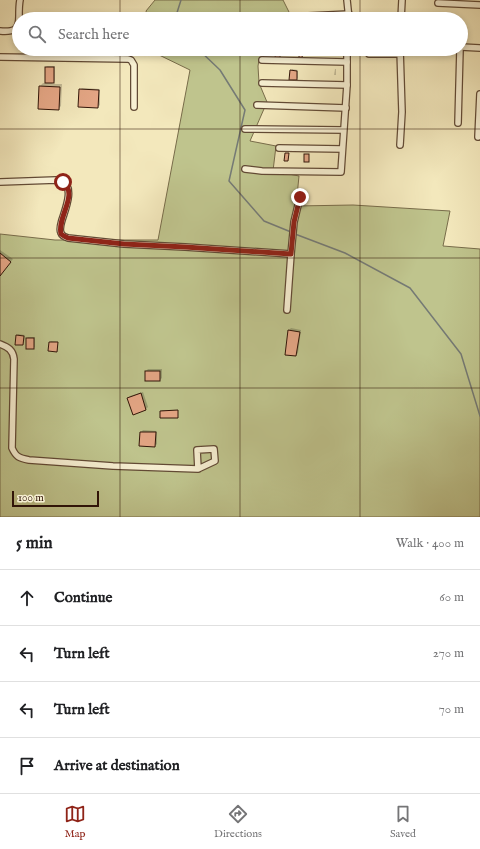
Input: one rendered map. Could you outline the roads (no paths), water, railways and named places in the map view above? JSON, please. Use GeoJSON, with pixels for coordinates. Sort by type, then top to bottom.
{"type":"FeatureCollection","features":[{"type":"Feature","properties":{"kind":"street"},"geometry":{"type":"LineString","coordinates":[[19,12],[20,0]]}},
{"type":"Feature","properties":{"kind":"street"},"geometry":{"type":"LineString","coordinates":[[347,0],[348,12]]}},
{"type":"Feature","properties":{"kind":"street"},"geometry":{"type":"LineString","coordinates":[[401,12],[402,0]]}},
{"type":"Feature","properties":{"kind":"street"},"geometry":{"type":"LineString","coordinates":[[438,4],[457,2],[480,5]]}},
{"type":"Feature","properties":{"kind":"street"},"geometry":{"type":"LineString","coordinates":[[0,31],[12,31]]}},
{"type":"Feature","properties":{"kind":"street"},"geometry":{"type":"LineString","coordinates":[[468,48],[480,48]]}},
{"type":"Feature","properties":{"kind":"street"},"geometry":{"type":"LineString","coordinates":[[245,169],[262,171],[341,172],[346,108],[347,56]]}},
{"type":"Feature","properties":{"kind":"street"},"geometry":{"type":"LineString","coordinates":[[400,56],[402,112],[400,145]]}},
{"type":"Feature","properties":{"kind":"street"},"geometry":{"type":"LineString","coordinates":[[458,123],[461,56]]}},
{"type":"Feature","properties":{"kind":"street"},"geometry":{"type":"LineString","coordinates":[[0,58],[131,60],[134,65],[134,107]]}},
{"type":"Feature","properties":{"kind":"street"},"geometry":{"type":"LineString","coordinates":[[262,60],[347,62]]}},
{"type":"Feature","properties":{"kind":"street"},"geometry":{"type":"LineString","coordinates":[[262,82],[347,85]]}},
{"type":"Feature","properties":{"kind":"street"},"geometry":{"type":"LineString","coordinates":[[478,137],[480,94]]}},
{"type":"Feature","properties":{"kind":"street"},"geometry":{"type":"LineString","coordinates":[[257,105],[346,108]]}},
{"type":"Feature","properties":{"kind":"street"},"geometry":{"type":"LineString","coordinates":[[245,129],[344,130]]}},
{"type":"Feature","properties":{"kind":"street"},"geometry":{"type":"LineString","coordinates":[[279,148],[342,149]]}},
{"type":"Feature","properties":{"kind":"street"},"geometry":{"type":"LineString","coordinates":[[0,182],[56,180],[67,185],[69,189],[68,199],[60,230],[61,234],[68,238],[124,244],[291,254]]}},
{"type":"Feature","properties":{"kind":"street"},"geometry":{"type":"LineString","coordinates":[[287,310],[294,222],[300,197]]}},
{"type":"Feature","properties":{"kind":"street"},"geometry":{"type":"LineString","coordinates":[[0,344],[11,350],[14,359],[12,448],[15,455],[29,460],[114,466],[198,469]]}},
{"type":"Feature","properties":{"kind":"waterway"},"geometry":{"type":"LineString","coordinates":[[177,12],[181,0]]}},
{"type":"Feature","properties":{"kind":"waterway"},"geometry":{"type":"LineString","coordinates":[[205,56],[220,70],[245,110],[229,181],[264,221],[291,232]]}},
{"type":"Feature","properties":{"kind":"waterway"},"geometry":{"type":"LineString","coordinates":[[295,234],[345,253],[410,288],[461,354],[480,416]]}}]}
